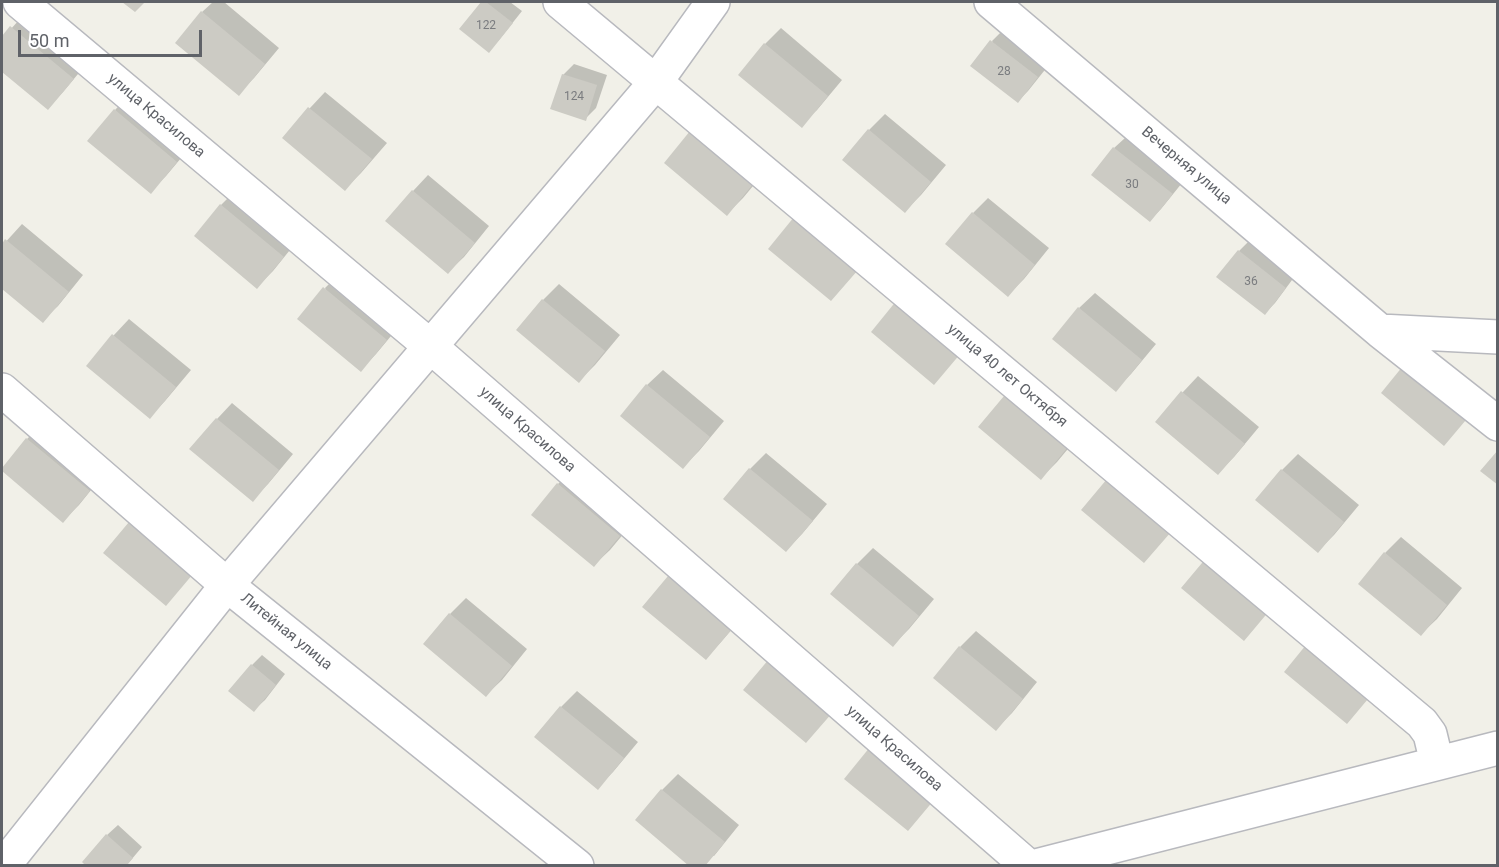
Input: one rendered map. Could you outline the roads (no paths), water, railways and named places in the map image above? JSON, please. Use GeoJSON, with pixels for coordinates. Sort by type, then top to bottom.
{"type":"FeatureCollection","features":[{"type":"Feature","properties":{"kind":"street","name":"улица Красилова"},"geometry":{"type":"LineString","coordinates":[[20,2],[430,346],[1028,866]]}},
{"type":"Feature","properties":{"kind":"street","name":"улица 40 лет Октября"},"geometry":{"type":"LineString","coordinates":[[560,2],[1422,723],[1430,734],[1437,763]]}},
{"type":"Feature","properties":{"kind":"street"},"geometry":{"type":"LineString","coordinates":[[14,855],[227,585],[655,82],[713,2]]}},
{"type":"Feature","properties":{"kind":"street","name":"Вечерняя улица"},"geometry":{"type":"LineString","coordinates":[[991,2],[1380,331],[1497,423]]}},
{"type":"Feature","properties":{"kind":"street"},"geometry":{"type":"LineString","coordinates":[[1380,331],[1497,337]]}},
{"type":"Feature","properties":{"kind":"street","name":"Литейная улица"},"geometry":{"type":"LineString","coordinates":[[2,390],[227,585],[577,866]]}},
{"type":"Feature","properties":{"kind":"street"},"geometry":{"type":"LineString","coordinates":[[1036,866],[1497,747]]}}]}
